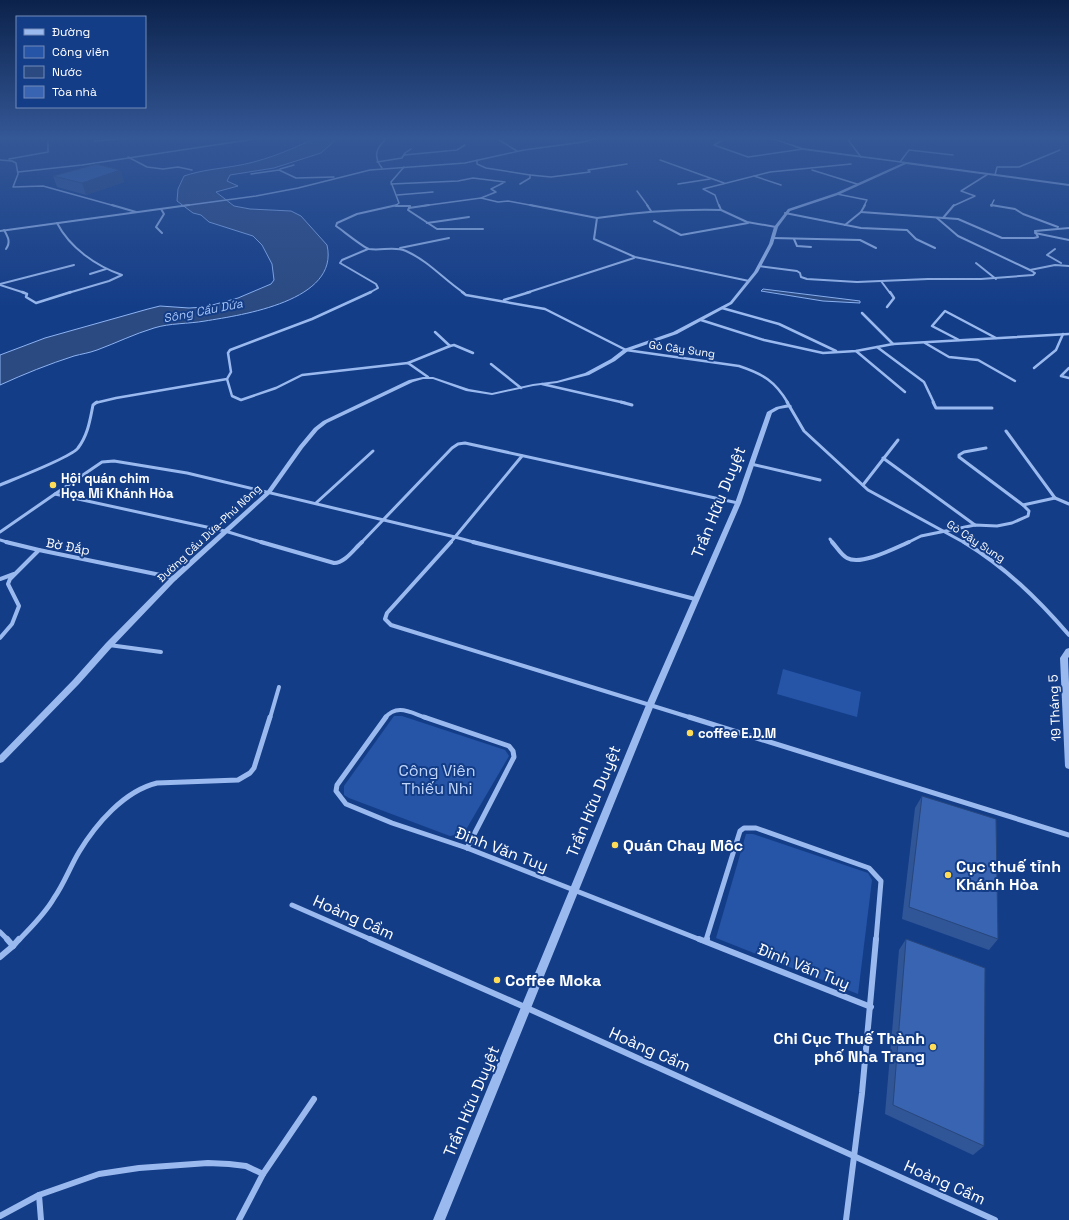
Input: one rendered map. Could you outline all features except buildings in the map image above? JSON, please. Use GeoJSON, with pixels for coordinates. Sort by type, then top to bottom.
{"type":"FeatureCollection","features":[{"type":"Feature","properties":{"kind":"street"},"geometry":{"type":"LineString","coordinates":[[72,194],[138,212]]}},
{"type":"Feature","properties":{"kind":"street"},"geometry":{"type":"LineString","coordinates":[[0,231],[166,209],[262,194]]}},
{"type":"Feature","properties":{"kind":"street"},"geometry":{"type":"LineString","coordinates":[[396,206],[399,203],[397,195],[410,194]]}},
{"type":"Feature","properties":{"kind":"street"},"geometry":{"type":"LineString","coordinates":[[409,208],[481,198],[491,194]]}},
{"type":"Feature","properties":{"kind":"street"},"geometry":{"type":"LineString","coordinates":[[639,194],[651,211]]}},
{"type":"Feature","properties":{"kind":"street"},"geometry":{"type":"LineString","coordinates":[[713,194],[715,195],[721,210]]}},
{"type":"Feature","properties":{"kind":"street"},"geometry":{"type":"LineString","coordinates":[[408,363],[428,377],[483,394],[492,394],[575,378],[587,374],[613,360],[626,350],[661,338],[701,320],[731,303],[759,266],[773,238],[776,227],[785,213],[792,208],[837,194],[867,200],[861,212],[845,225]]}},
{"type":"Feature","properties":{"kind":"street"},"geometry":{"type":"LineString","coordinates":[[943,218],[955,204],[975,196],[969,194]]}},
{"type":"Feature","properties":{"kind":"street"},"geometry":{"type":"LineString","coordinates":[[481,198],[498,202],[508,201],[597,218],[625,213],[651,211],[693,209],[721,210],[735,218],[750,223],[776,227]]}},
{"type":"Feature","properties":{"kind":"street"},"geometry":{"type":"LineString","coordinates":[[994,200],[991,206],[1015,209],[1023,214],[1060,228]]}},
{"type":"Feature","properties":{"kind":"street"},"geometry":{"type":"LineString","coordinates":[[368,249],[338,228],[336,226],[337,222],[357,214],[406,205],[410,206],[408,210],[436,229],[483,229]]}},
{"type":"Feature","properties":{"kind":"street"},"geometry":{"type":"LineString","coordinates":[[161,209],[164,214],[156,228],[162,233]]}},
{"type":"Feature","properties":{"kind":"street"},"geometry":{"type":"LineString","coordinates":[[861,212],[961,220],[1002,238],[1034,238],[1038,236],[1035,233]]}},
{"type":"Feature","properties":{"kind":"street"},"geometry":{"type":"LineString","coordinates":[[785,213],[851,227],[891,231],[907,230],[916,239],[935,248]]}},
{"type":"Feature","properties":{"kind":"street"},"geometry":{"type":"LineString","coordinates":[[427,223],[469,217]]}},
{"type":"Feature","properties":{"kind":"street"},"geometry":{"type":"LineString","coordinates":[[597,218],[594,239],[635,258],[749,280]]}},
{"type":"Feature","properties":{"kind":"street"},"geometry":{"type":"LineString","coordinates":[[759,266],[797,271],[800,273],[801,277],[822,281],[857,282],[928,279],[997,279],[1036,274],[994,252],[958,236],[937,218]]}},
{"type":"Feature","properties":{"kind":"street"},"geometry":{"type":"LineString","coordinates":[[654,221],[680,235],[750,223]]}},
{"type":"Feature","properties":{"kind":"street"},"geometry":{"type":"LineString","coordinates":[[0,284],[23,291],[27,294],[27,299],[36,303],[109,281],[122,275],[106,269],[74,248],[62,234],[57,223]]}},
{"type":"Feature","properties":{"kind":"street"},"geometry":{"type":"LineString","coordinates":[[1035,233],[1034,231],[1040,229],[1069,228]]}},
{"type":"Feature","properties":{"kind":"street"},"geometry":{"type":"LineString","coordinates":[[4,230],[9,239],[9,245],[6,249]]}},
{"type":"Feature","properties":{"kind":"street"},"geometry":{"type":"LineString","coordinates":[[1035,233],[1069,240]]}},
{"type":"Feature","properties":{"kind":"street"},"geometry":{"type":"LineString","coordinates":[[398,249],[449,238]]}},
{"type":"Feature","properties":{"kind":"street"},"geometry":{"type":"LineString","coordinates":[[773,238],[860,240],[876,248]]}},
{"type":"Feature","properties":{"kind":"street"},"geometry":{"type":"LineString","coordinates":[[794,239],[797,246],[811,247]]}},
{"type":"Feature","properties":{"kind":"street"},"geometry":{"type":"LineString","coordinates":[[368,249],[342,260],[340,263],[376,284],[378,288],[312,320],[230,350],[228,356],[231,372],[227,379],[232,396],[237,400],[241,400],[276,388],[302,375],[408,363],[454,345],[473,353]]}},
{"type":"Feature","properties":{"kind":"street","name":"Gò Cây Sung"},"geometry":{"type":"LineString","coordinates":[[368,249],[398,249],[409,252],[434,268],[451,285],[466,295],[529,305],[552,312],[626,350],[739,366],[771,381],[784,397],[804,431],[868,490],[948,532],[1000,566],[1045,608],[1069,635]]}},
{"type":"Feature","properties":{"kind":"street"},"geometry":{"type":"LineString","coordinates":[[1055,249],[1046,255],[1061,264],[1069,266]]}},
{"type":"Feature","properties":{"kind":"street"},"geometry":{"type":"LineString","coordinates":[[501,300],[558,284],[635,258]]}},
{"type":"Feature","properties":{"kind":"street"},"geometry":{"type":"LineString","coordinates":[[976,263],[997,279]]}},
{"type":"Feature","properties":{"kind":"street"},"geometry":{"type":"LineString","coordinates":[[1030,270],[1061,264]]}},
{"type":"Feature","properties":{"kind":"street"},"geometry":{"type":"LineString","coordinates":[[0,284],[74,265]]}},
{"type":"Feature","properties":{"kind":"street"},"geometry":{"type":"LineString","coordinates":[[90,274],[106,269]]}},
{"type":"Feature","properties":{"kind":"street"},"geometry":{"type":"LineString","coordinates":[[881,281],[894,298],[887,307]]}},
{"type":"Feature","properties":{"kind":"street"},"geometry":{"type":"LineString","coordinates":[[722,308],[779,324],[838,352]]}},
{"type":"Feature","properties":{"kind":"street"},"geometry":{"type":"LineString","coordinates":[[959,340],[932,326],[945,311],[996,338]]}},
{"type":"Feature","properties":{"kind":"street"},"geometry":{"type":"LineString","coordinates":[[862,312],[893,344]]}},
{"type":"Feature","properties":{"kind":"street"},"geometry":{"type":"LineString","coordinates":[[701,320],[764,340],[794,348],[823,353],[856,351],[893,344],[1069,334]]}},
{"type":"Feature","properties":{"kind":"street"},"geometry":{"type":"LineString","coordinates":[[435,332],[450,346]]}},
{"type":"Feature","properties":{"kind":"street"},"geometry":{"type":"LineString","coordinates":[[1034,368],[1060,345],[1063,334]]}},
{"type":"Feature","properties":{"kind":"street"},"geometry":{"type":"LineString","coordinates":[[925,343],[949,357],[978,360],[1015,381]]}},
{"type":"Feature","properties":{"kind":"street"},"geometry":{"type":"LineString","coordinates":[[877,347],[924,382],[936,408],[992,408]]}},
{"type":"Feature","properties":{"kind":"street"},"geometry":{"type":"LineString","coordinates":[[856,351],[905,392]]}},
{"type":"Feature","properties":{"kind":"street"},"geometry":{"type":"LineString","coordinates":[[491,364],[521,388]]}},
{"type":"Feature","properties":{"kind":"street"},"geometry":{"type":"LineString","coordinates":[[1069,368],[1061,376],[1069,378]]}},
{"type":"Feature","properties":{"kind":"street","name":"Đường Cầu Dứa-Phú Nông"},"geometry":{"type":"LineString","coordinates":[[0,760],[76,682],[109,645],[176,578],[269,492],[300,447],[316,429],[325,422],[411,381],[428,377]]}},
{"type":"Feature","properties":{"kind":"street"},"geometry":{"type":"LineString","coordinates":[[0,485],[56,461],[77,450],[87,433],[93,405],[95,403],[227,379]]}},
{"type":"Feature","properties":{"kind":"street"},"geometry":{"type":"LineString","coordinates":[[542,384],[632,405]]}},
{"type":"Feature","properties":{"kind":"street","name":"Trần Hữu Duyệt"},"geometry":{"type":"LineString","coordinates":[[439,1220],[527,1008],[650,704],[738,503],[770,412],[778,408],[789,406]]}},
{"type":"Feature","properties":{"kind":"street"},"geometry":{"type":"LineString","coordinates":[[1006,431],[1055,498],[1069,504]]}},
{"type":"Feature","properties":{"kind":"street"},"geometry":{"type":"LineString","coordinates":[[863,485],[898,440]]}},
{"type":"Feature","properties":{"kind":"street"},"geometry":{"type":"LineString","coordinates":[[55,494],[226,531],[334,563],[339,563],[346,558],[452,448],[458,444],[465,443],[738,503]]}},
{"type":"Feature","properties":{"kind":"street"},"geometry":{"type":"LineString","coordinates":[[830,539],[846,558],[857,561],[887,552],[921,536],[948,532],[975,525],[997,526],[1012,524],[1028,516],[1029,511],[1023,504],[959,457],[964,452],[986,448]]}},
{"type":"Feature","properties":{"kind":"street"},"geometry":{"type":"LineString","coordinates":[[316,503],[373,451]]}},
{"type":"Feature","properties":{"kind":"street"},"geometry":{"type":"LineString","coordinates":[[522,456],[455,537],[387,613],[384,619],[387,623],[398,628],[650,704],[1069,835]]}},
{"type":"Feature","properties":{"kind":"street"},"geometry":{"type":"LineString","coordinates":[[883,458],[975,525]]}},
{"type":"Feature","properties":{"kind":"street"},"geometry":{"type":"LineString","coordinates":[[0,532],[102,462],[114,461],[187,473],[384,519],[695,599]]}},
{"type":"Feature","properties":{"kind":"street"},"geometry":{"type":"LineString","coordinates":[[751,464],[820,480]]}},
{"type":"Feature","properties":{"kind":"street"},"geometry":{"type":"LineString","coordinates":[[1023,504],[1055,498]]}},
{"type":"Feature","properties":{"kind":"street"},"geometry":{"type":"LineString","coordinates":[[0,540],[39,550]]}},
{"type":"Feature","properties":{"kind":"street","name":"Bờ Đắp"},"geometry":{"type":"LineString","coordinates":[[14,574],[39,550],[176,578]]}},
{"type":"Feature","properties":{"kind":"street"},"geometry":{"type":"LineString","coordinates":[[0,579],[14,574]]}},
{"type":"Feature","properties":{"kind":"street"},"geometry":{"type":"LineString","coordinates":[[0,638],[12,624],[19,606],[8,584],[14,574]]}},
{"type":"Feature","properties":{"kind":"street"},"geometry":{"type":"LineString","coordinates":[[109,645],[161,652]]}},
{"type":"Feature","properties":{"kind":"street","name":"19 Tháng 5"},"geometry":{"type":"LineString","coordinates":[[1069,651],[1064,658],[1068,714],[1069,766]]}},
{"type":"Feature","properties":{"kind":"street"},"geometry":{"type":"LineString","coordinates":[[0,957],[13,946],[54,899],[79,852],[96,828],[127,796],[144,786],[157,783],[238,780],[250,773],[254,768],[260,753],[279,687]]}},
{"type":"Feature","properties":{"kind":"street","name":"Đinh Văn Tuy"},"geometry":{"type":"LineString","coordinates":[[467,848],[514,756],[513,751],[509,746],[399,710],[394,710],[386,716],[337,785],[336,791],[346,804],[392,823],[467,848],[871,1007]]}},
{"type":"Feature","properties":{"kind":"street"},"geometry":{"type":"LineString","coordinates":[[706,941],[740,831],[744,828],[756,828],[869,868],[881,881],[871,1007],[855,1157],[846,1220]]}},
{"type":"Feature","properties":{"kind":"street","name":"Hoàng Cầm"},"geometry":{"type":"LineString","coordinates":[[292,905],[527,1008],[995,1220]]}},
{"type":"Feature","properties":{"kind":"street"},"geometry":{"type":"LineString","coordinates":[[0,932],[13,946]]}},
{"type":"Feature","properties":{"kind":"street"},"geometry":{"type":"LineString","coordinates":[[239,1220],[263,1174],[314,1099]]}},
{"type":"Feature","properties":{"kind":"street"},"geometry":{"type":"LineString","coordinates":[[0,1216],[39,1195],[99,1174],[139,1168],[208,1163],[246,1166],[263,1174]]}},
{"type":"Feature","properties":{"kind":"street"},"geometry":{"type":"LineString","coordinates":[[39,1195],[41,1220]]}},
{"type":"Feature","properties":{"kind":"green space"},"geometry":{"type":"Polygon","coordinates":[[[783,669],[861,692],[857,717],[777,694],[783,669]]]}},
{"type":"Feature","properties":{"kind":"green space","name":"Công Viên Thiếu Nhi"},"geometry":{"type":"Polygon","coordinates":[[[394,716],[402,716],[505,750],[509,756],[464,833],[450,836],[344,795],[344,786],[394,716]]]}},
{"type":"Feature","properties":{"kind":"green space"},"geometry":{"type":"Polygon","coordinates":[[[746,834],[753,834],[868,873],[872,880],[858,994],[716,938],[746,834]]]}},
{"type":"Feature","properties":{"kind":"water","name":"Sông Cầu Dứa"},"geometry":{"type":"Polygon","coordinates":[[[178,194],[218,194],[234,206],[250,209],[291,211],[301,216],[327,245],[327,264],[319,280],[304,292],[285,302],[242,314],[154,328],[97,350],[74,356],[27,373],[0,385],[0,355],[45,338],[160,306],[189,308],[205,307],[238,298],[271,284],[274,280],[272,264],[262,245],[253,236],[209,222],[201,215],[193,213],[177,201],[178,194]]]}},
{"type":"Feature","properties":{"kind":"water"},"geometry":{"type":"Polygon","coordinates":[[[763,289],[860,301],[860,303],[823,301],[761,291],[763,289]]]}},
{"type":"Feature","properties":{"kind":"place","name":"Hội quán chim Họa Mi Khánh Hòa"},"geometry":{"type":"Point","coordinates":[53,485]}},
{"type":"Feature","properties":{"kind":"place","name":"coffee E.D.M"},"geometry":{"type":"Point","coordinates":[690,733]}},
{"type":"Feature","properties":{"kind":"place","name":"Quán Chay Môc"},"geometry":{"type":"Point","coordinates":[615,845]}},
{"type":"Feature","properties":{"kind":"place","name":"Cục thuế tỉnh Khánh Hòa"},"geometry":{"type":"Point","coordinates":[948,875]}},
{"type":"Feature","properties":{"kind":"place","name":"Coffee Moka"},"geometry":{"type":"Point","coordinates":[497,980]}},
{"type":"Feature","properties":{"kind":"place","name":"Chi Cục Thuế Thành phố Nha Trang"},"geometry":{"type":"Point","coordinates":[933,1047]}}]}
